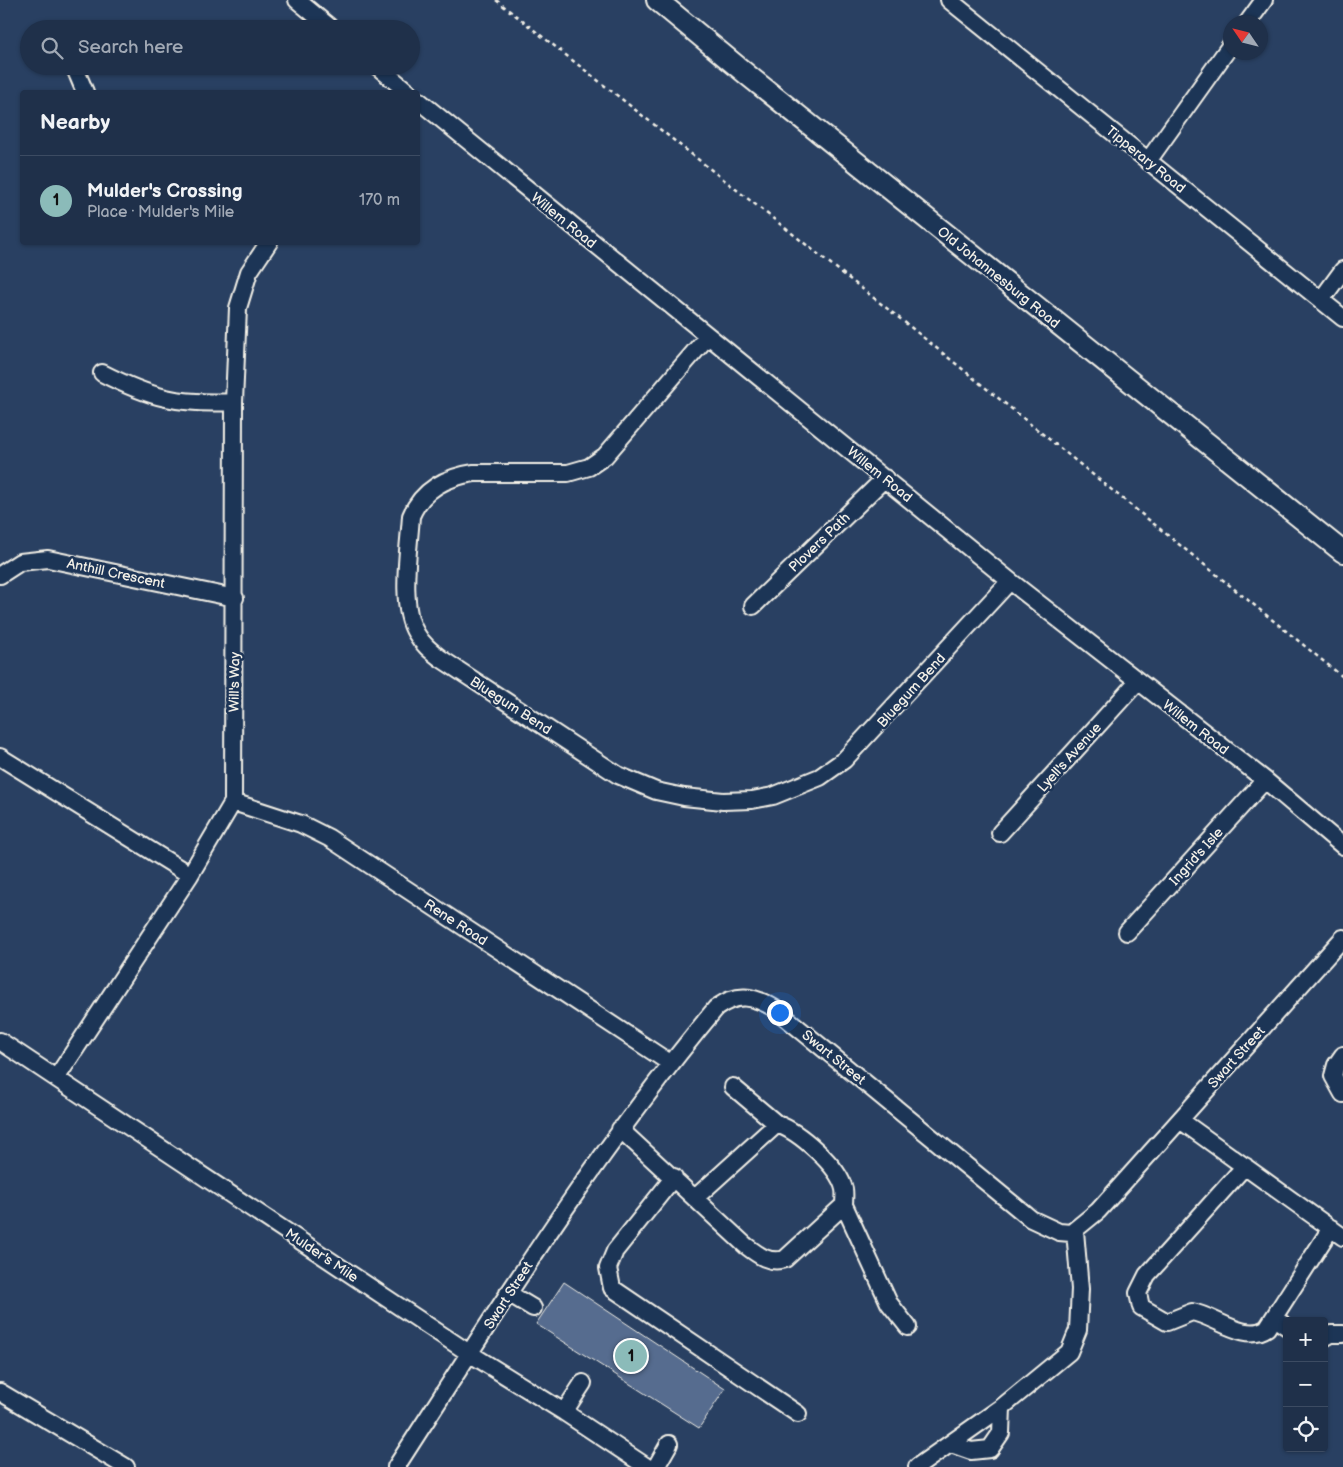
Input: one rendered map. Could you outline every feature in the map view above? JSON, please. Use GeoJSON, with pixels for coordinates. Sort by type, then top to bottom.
{"type":"FeatureCollection","features":[{"type":"Feature","properties":{"kind":"main road","name":"Old Johannesburg Road"},"geometry":{"type":"LineString","coordinates":[[657,0],[766,90],[1343,552]]}},
{"type":"Feature","properties":{"kind":"street"},"geometry":{"type":"LineString","coordinates":[[297,0],[321,20]]}},
{"type":"Feature","properties":{"kind":"street","name":"Tipperary Road"},"geometry":{"type":"LineString","coordinates":[[949,0],[1343,318]]}},
{"type":"Feature","properties":{"kind":"street"},"geometry":{"type":"LineString","coordinates":[[1253,15],[1264,0]]}},
{"type":"Feature","properties":{"kind":"street"},"geometry":{"type":"LineString","coordinates":[[1148,161],[1223,56]]}},
{"type":"Feature","properties":{"kind":"street"},"geometry":{"type":"LineString","coordinates":[[78,75],[84,90]]}},
{"type":"Feature","properties":{"kind":"street"},"geometry":{"type":"LineString","coordinates":[[386,75],[403,90]]}},
{"type":"Feature","properties":{"kind":"street","name":"Willem Road"},"geometry":{"type":"LineString","coordinates":[[420,102],[1010,581],[1265,780],[1343,846]]}},
{"type":"Feature","properties":{"kind":"street","name":"Will's Way"},"geometry":{"type":"LineString","coordinates":[[233,802],[234,402],[238,308],[249,272],[267,245]]}},
{"type":"Feature","properties":{"kind":"street"},"geometry":{"type":"LineString","coordinates":[[1321,300],[1343,270]]}},
{"type":"Feature","properties":{"kind":"street","name":"Bluegum Bend"},"geometry":{"type":"LineString","coordinates":[[708,336],[605,456],[589,467],[568,473],[474,473],[459,475],[446,480],[427,493],[411,516],[407,600],[409,620],[425,646],[448,664],[636,785],[684,797],[723,801],[752,800],[773,796],[820,777],[844,760],[1010,581]]}},
{"type":"Feature","properties":{"kind":"street"},"geometry":{"type":"LineString","coordinates":[[102,373],[137,391],[163,399],[205,404],[234,402]]}},
{"type":"Feature","properties":{"kind":"street","name":"Plovers Path"},"geometry":{"type":"LineString","coordinates":[[754,606],[885,478]]}},
{"type":"Feature","properties":{"kind":"street","name":"Anthill Crescent"},"geometry":{"type":"LineString","coordinates":[[0,575],[20,562],[48,559],[235,598]]}},
{"type":"Feature","properties":{"kind":"street","name":"Lyell's Avenue"},"geometry":{"type":"LineString","coordinates":[[1000,833],[1138,681]]}},
{"type":"Feature","properties":{"kind":"street"},"geometry":{"type":"LineString","coordinates":[[0,757],[190,874]]}},
{"type":"Feature","properties":{"kind":"street","name":"Ingrid's Isle"},"geometry":{"type":"LineString","coordinates":[[1128,932],[1265,780]]}},
{"type":"Feature","properties":{"kind":"street"},"geometry":{"type":"LineString","coordinates":[[57,1077],[190,874],[233,802]]}},
{"type":"Feature","properties":{"kind":"street","name":"Rene Road"},"geometry":{"type":"LineString","coordinates":[[233,802],[301,824],[329,838],[670,1063]]}},
{"type":"Feature","properties":{"kind":"street","name":"Swart Street"},"geometry":{"type":"LineString","coordinates":[[396,1467],[508,1293],[620,1129],[670,1063],[716,1008],[729,998],[748,998],[768,1004],[1031,1219],[1059,1232],[1076,1231],[1098,1211],[1343,938]]}},
{"type":"Feature","properties":{"kind":"street","name":"Mulder's Mile"},"geometry":{"type":"LineString","coordinates":[[0,1041],[57,1077],[469,1354],[564,1412],[647,1467]]}},
{"type":"Feature","properties":{"kind":"street"},"geometry":{"type":"LineString","coordinates":[[1343,1055],[1336,1065],[1333,1076],[1343,1094]]}},
{"type":"Feature","properties":{"kind":"street"},"geometry":{"type":"LineString","coordinates":[[733,1086],[777,1124],[794,1131],[836,1172],[844,1188],[844,1205],[889,1303],[908,1327]]}},
{"type":"Feature","properties":{"kind":"street"},"geometry":{"type":"LineString","coordinates":[[1180,1120],[1245,1166],[1337,1232],[1280,1323],[1260,1333],[1249,1334],[1192,1312],[1167,1322],[1141,1307],[1138,1301],[1138,1293],[1147,1275],[1245,1166]]}},
{"type":"Feature","properties":{"kind":"street"},"geometry":{"type":"LineString","coordinates":[[695,1198],[777,1124]]}},
{"type":"Feature","properties":{"kind":"street"},"geometry":{"type":"LineString","coordinates":[[620,1129],[674,1177],[745,1246],[758,1255],[776,1262],[785,1259],[844,1205]]}},
{"type":"Feature","properties":{"kind":"street"},"geometry":{"type":"LineString","coordinates":[[674,1177],[615,1251],[608,1268],[612,1288],[798,1414]]}},
{"type":"Feature","properties":{"kind":"street"},"geometry":{"type":"LineString","coordinates":[[917,1467],[1002,1407],[1069,1352],[1075,1340],[1080,1289],[1076,1231]]}},
{"type":"Feature","properties":{"kind":"street"},"geometry":{"type":"LineString","coordinates":[[508,1293],[533,1308]]}},
{"type":"Feature","properties":{"kind":"street"},"geometry":{"type":"LineString","coordinates":[[1328,1336],[1343,1334]]}},
{"type":"Feature","properties":{"kind":"street"},"geometry":{"type":"LineString","coordinates":[[564,1412],[583,1383]]}},
{"type":"Feature","properties":{"kind":"street"},"geometry":{"type":"LineString","coordinates":[[0,1392],[126,1467]]}},
{"type":"Feature","properties":{"kind":"street"},"geometry":{"type":"LineString","coordinates":[[951,1444],[971,1451],[990,1449],[1001,1433],[1002,1407]]}},
{"type":"Feature","properties":{"kind":"street"},"geometry":{"type":"LineString","coordinates":[[656,1467],[669,1444]]}},
{"type":"Feature","properties":{"kind":"path"},"geometry":{"type":"LineString","coordinates":[[496,0],[903,321],[1343,677]]}},
{"type":"Feature","properties":{"kind":"building"},"geometry":{"type":"Polygon","coordinates":[[[564,1282],[725,1389],[699,1428],[536,1324],[564,1282]]]}},
{"type":"Feature","properties":{"kind":"place","name":"Mulder's Crossing"},"geometry":{"type":"Point","coordinates":[631,1356]}}]}
